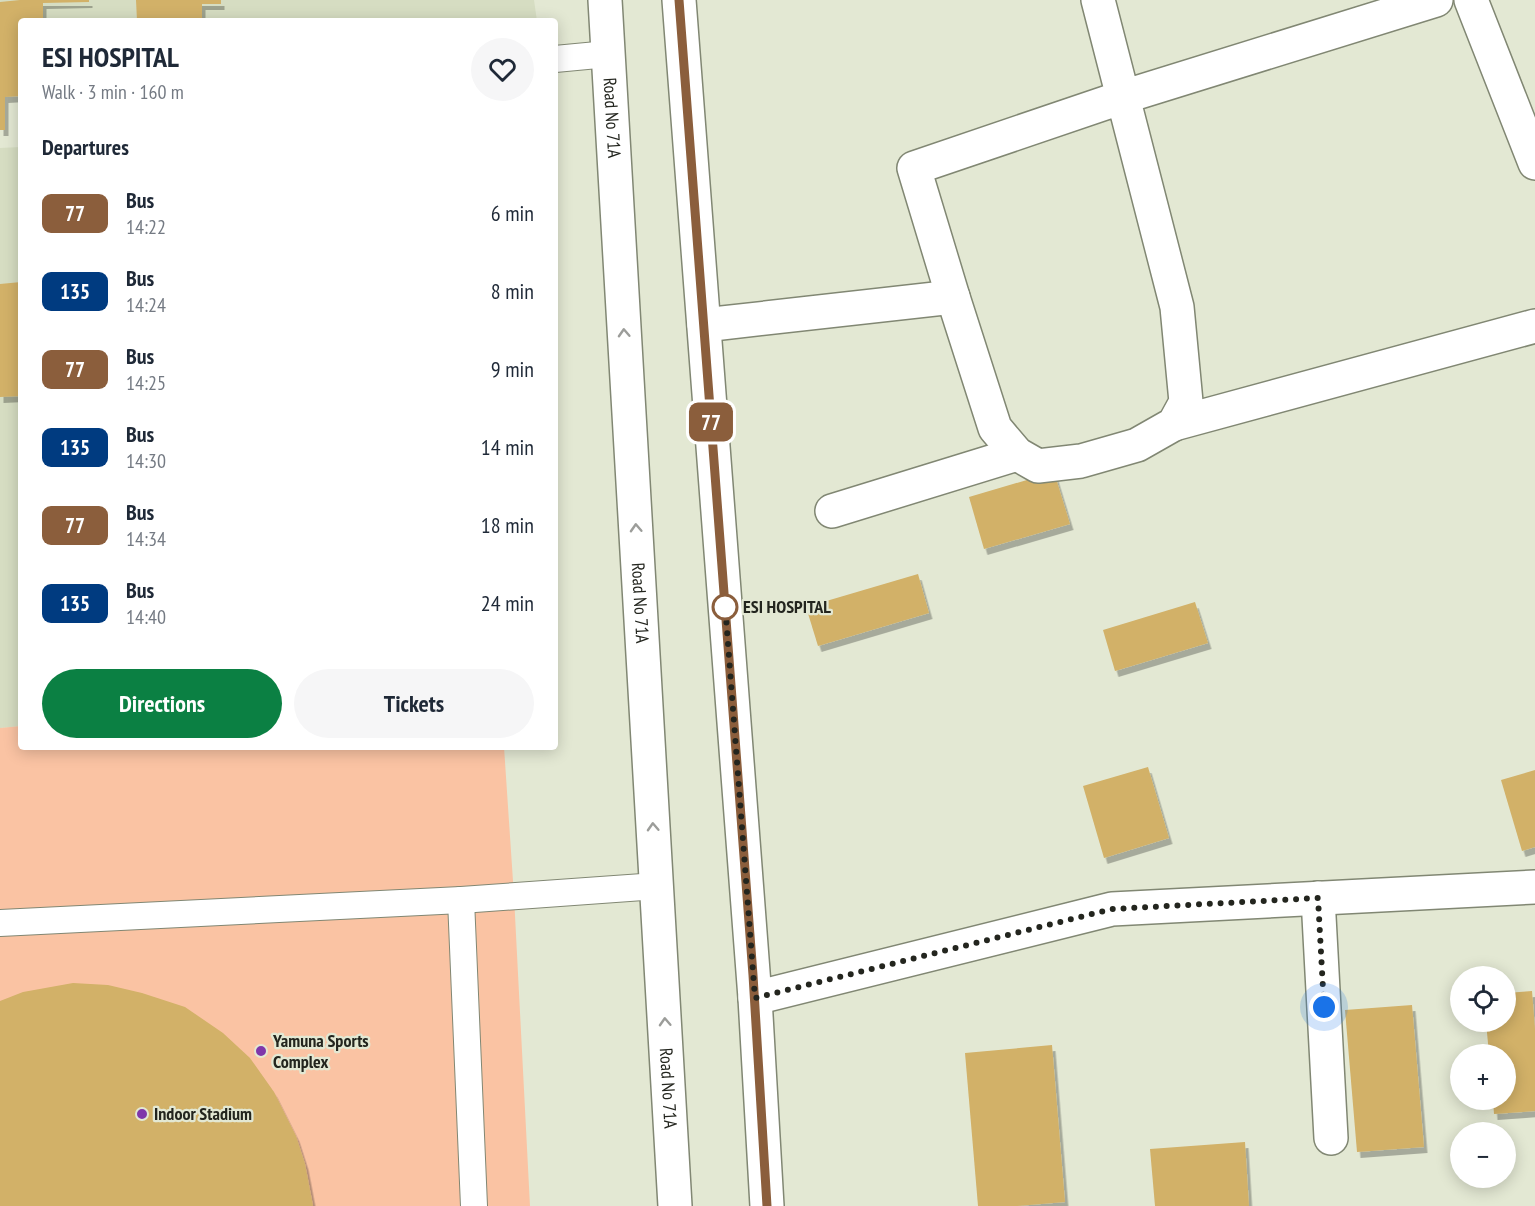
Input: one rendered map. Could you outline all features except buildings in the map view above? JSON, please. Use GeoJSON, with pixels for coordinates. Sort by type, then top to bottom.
{"type":"FeatureCollection","features":[{"type":"Feature","properties":{"kind":"street","name":"Road No 71A"},"geometry":{"type":"LineString","coordinates":[[605,0],[675,1206]]}},
{"type":"Feature","properties":{"kind":"street"},"geometry":{"type":"LineString","coordinates":[[679,0],[755,998],[767,1206]]}},
{"type":"Feature","properties":{"kind":"street"},"geometry":{"type":"LineString","coordinates":[[1098,0],[1176,307],[1186,402],[1174,424]]}},
{"type":"Feature","properties":{"kind":"street"},"geometry":{"type":"LineString","coordinates":[[1436,0],[1123,97],[914,168],[952,297],[995,428],[1017,454],[1038,466],[1081,461],[1137,445],[1174,424],[1535,327]]}},
{"type":"Feature","properties":{"kind":"street"},"geometry":{"type":"LineString","coordinates":[[1471,0],[1535,163]]}},
{"type":"Feature","properties":{"kind":"street"},"geometry":{"type":"LineString","coordinates":[[704,325],[952,297]]}},
{"type":"Feature","properties":{"kind":"street"},"geometry":{"type":"LineString","coordinates":[[832,511],[1017,454]]}},
{"type":"Feature","properties":{"kind":"street"},"geometry":{"type":"LineString","coordinates":[[755,998],[1112,909],[1535,887]]}},
{"type":"Feature","properties":{"kind":"street"},"geometry":{"type":"LineString","coordinates":[[1318,898],[1331,1138]]}},
{"type":"Feature","properties":{"kind":"lane"},"geometry":{"type":"LineString","coordinates":[[558,59],[608,54]]}},
{"type":"Feature","properties":{"kind":"lane"},"geometry":{"type":"LineString","coordinates":[[0,923],[461,900],[657,886]]}},
{"type":"Feature","properties":{"kind":"lane"},"geometry":{"type":"LineString","coordinates":[[461,900],[474,1206]]}},
{"type":"Feature","properties":{"kind":"shaded area"},"geometry":{"type":"Polygon","coordinates":[[[0,0],[534,0],[537,18],[18,18],[18,30],[0,84],[0,0]]]}},
{"type":"Feature","properties":{"kind":"shaded area"},"geometry":{"type":"Polygon","coordinates":[[[18,147],[18,726],[0,728],[0,148],[18,147]]]}},
{"type":"Feature","properties":{"kind":"shaded area","name":"Yamuna Sports Complex"},"geometry":{"type":"Polygon","coordinates":[[[18,726],[18,750],[504,750],[530,1206],[0,1206],[0,728],[18,726]]]}},
{"type":"Feature","properties":{"kind":"bus line","name":"77"},"geometry":{"type":"LineString","coordinates":[[679,0],[753,975],[767,1206]]}},
{"type":"Feature","properties":{"kind":"place","name":"ESI HOSPITAL"},"geometry":{"type":"Point","coordinates":[725,607]}},
{"type":"Feature","properties":{"kind":"place","name":"Yamuna Sports Complex"},"geometry":{"type":"Point","coordinates":[261,1051]}},
{"type":"Feature","properties":{"kind":"place","name":"Indoor Stadium"},"geometry":{"type":"Point","coordinates":[142,1114]}},
{"type":"Feature","properties":{"kind":"route"},"geometry":{"type":"LineString","coordinates":[[725,607],[725,604],[755,998],[1112,909],[1318,898],[1324,1007]]}}]}
